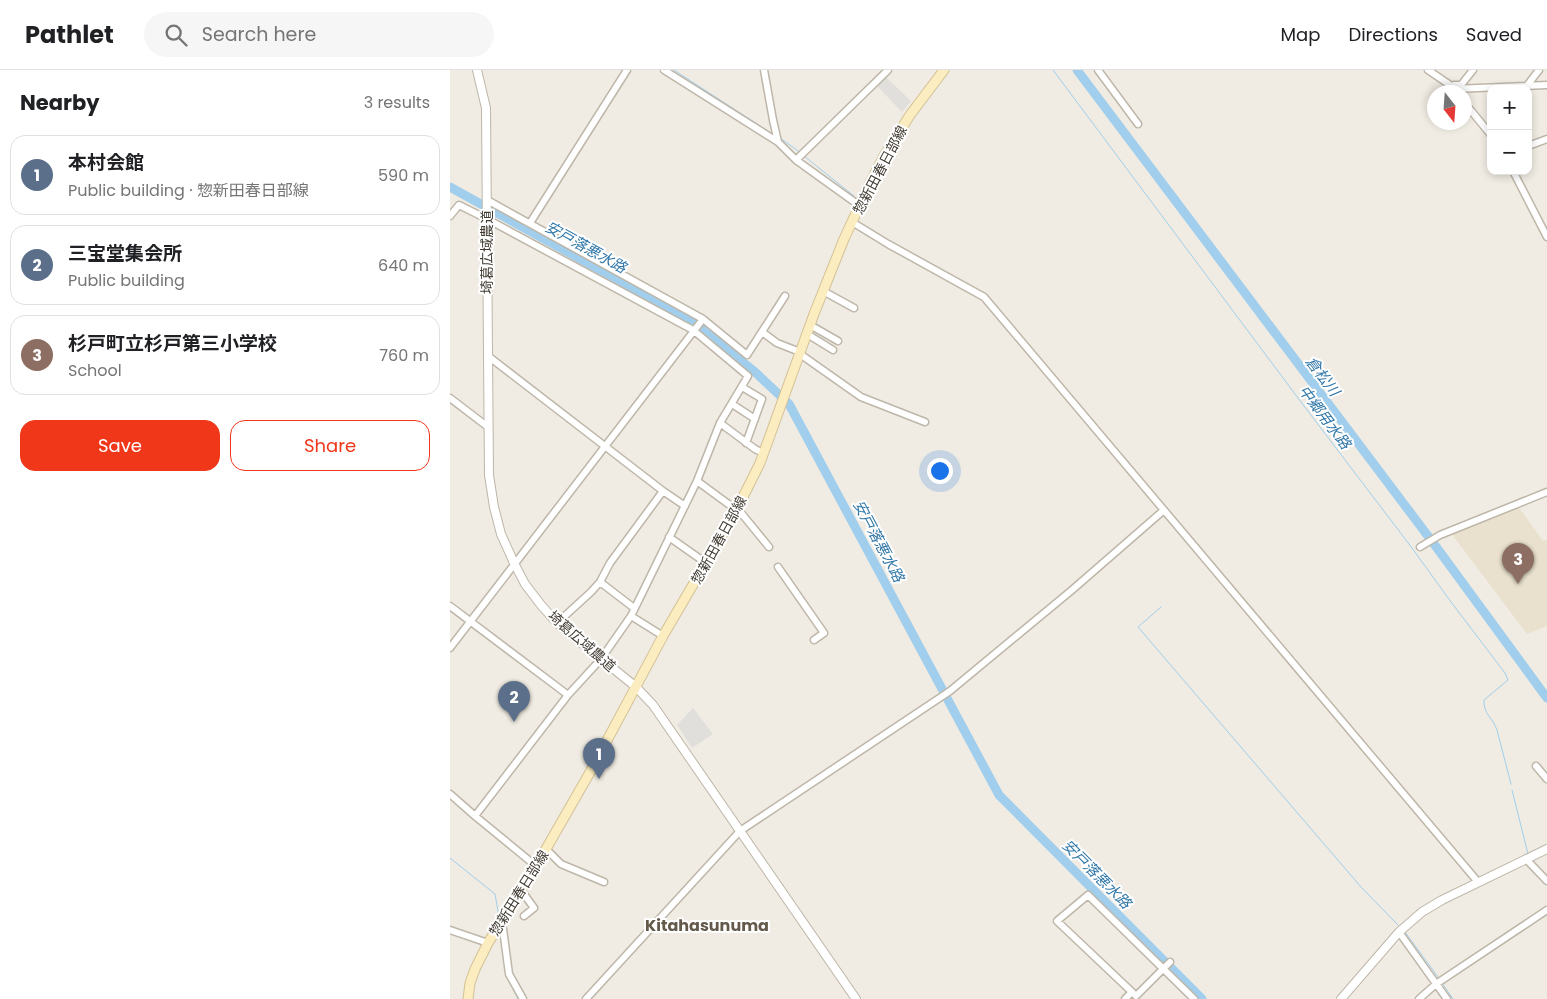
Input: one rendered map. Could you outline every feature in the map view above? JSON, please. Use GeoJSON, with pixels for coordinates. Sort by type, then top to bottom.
{"type":"FeatureCollection","features":[{"type":"Feature","properties":{"kind":"main road","name":"惣新田春日部線"},"geometry":{"type":"LineString","coordinates":[[468,999],[470,983],[475,969],[488,944],[546,849],[663,636],[736,511],[760,463],[808,330],[852,222],[884,156],[910,115],[944,70]]}},
{"type":"Feature","properties":{"kind":"street","name":"埼葛広域農道"},"geometry":{"type":"LineString","coordinates":[[477,70],[486,108],[489,475],[501,534],[525,584],[541,606],[557,622],[636,687],[653,705],[856,999]]}},
{"type":"Feature","properties":{"kind":"street"},"geometry":{"type":"LineString","coordinates":[[530,223],[627,70]]}},
{"type":"Feature","properties":{"kind":"street"},"geometry":{"type":"LineString","coordinates":[[664,70],[778,142],[796,160],[860,206]]}},
{"type":"Feature","properties":{"kind":"street"},"geometry":{"type":"LineString","coordinates":[[764,70],[772,120],[778,142]]}},
{"type":"Feature","properties":{"kind":"street"},"geometry":{"type":"LineString","coordinates":[[796,160],[888,70]]}},
{"type":"Feature","properties":{"kind":"street"},"geometry":{"type":"LineString","coordinates":[[1098,70],[1138,124]]}},
{"type":"Feature","properties":{"kind":"street"},"geometry":{"type":"LineString","coordinates":[[1428,70],[1449,85]]}},
{"type":"Feature","properties":{"kind":"street"},"geometry":{"type":"LineString","coordinates":[[1461,85],[1473,70]]}},
{"type":"Feature","properties":{"kind":"street"},"geometry":{"type":"LineString","coordinates":[[1528,85],[1539,70]]}},
{"type":"Feature","properties":{"kind":"street"},"geometry":{"type":"LineString","coordinates":[[1532,87],[1547,85]]}},
{"type":"Feature","properties":{"kind":"street"},"geometry":{"type":"LineString","coordinates":[[1472,89],[1487,89]]}},
{"type":"Feature","properties":{"kind":"street"},"geometry":{"type":"LineString","coordinates":[[1472,112],[1487,130]]}},
{"type":"Feature","properties":{"kind":"street"},"geometry":{"type":"LineString","coordinates":[[1532,145],[1546,140],[1547,148]]}},
{"type":"Feature","properties":{"kind":"street"},"geometry":{"type":"LineString","coordinates":[[1515,175],[1547,237]]}},
{"type":"Feature","properties":{"kind":"street"},"geometry":{"type":"LineString","coordinates":[[487,201],[702,319],[748,355],[786,296]]}},
{"type":"Feature","properties":{"kind":"street"},"geometry":{"type":"LineString","coordinates":[[450,216],[459,205],[487,217],[693,330],[748,376],[720,423],[697,481],[631,616],[601,659],[568,696],[475,816]]}},
{"type":"Feature","properties":{"kind":"street"},"geometry":{"type":"LineString","coordinates":[[852,222],[984,297],[1478,882]]}},
{"type":"Feature","properties":{"kind":"street"},"geometry":{"type":"LineString","coordinates":[[823,291],[854,308]]}},
{"type":"Feature","properties":{"kind":"street"},"geometry":{"type":"LineString","coordinates":[[450,648],[702,319]]}},
{"type":"Feature","properties":{"kind":"street"},"geometry":{"type":"LineString","coordinates":[[808,330],[838,341]]}},
{"type":"Feature","properties":{"kind":"street"},"geometry":{"type":"LineString","coordinates":[[808,330],[833,350]]}},
{"type":"Feature","properties":{"kind":"street"},"geometry":{"type":"LineString","coordinates":[[762,332],[777,343],[800,353],[861,397],[925,422]]}},
{"type":"Feature","properties":{"kind":"street"},"geometry":{"type":"LineString","coordinates":[[488,356],[685,506]]}},
{"type":"Feature","properties":{"kind":"street"},"geometry":{"type":"LineString","coordinates":[[742,387],[762,398],[746,443]]}},
{"type":"Feature","properties":{"kind":"street"},"geometry":{"type":"LineString","coordinates":[[450,398],[488,427]]}},
{"type":"Feature","properties":{"kind":"street"},"geometry":{"type":"LineString","coordinates":[[732,404],[755,419]]}},
{"type":"Feature","properties":{"kind":"street"},"geometry":{"type":"LineString","coordinates":[[720,423],[746,443],[763,453]]}},
{"type":"Feature","properties":{"kind":"street"},"geometry":{"type":"LineString","coordinates":[[697,481],[742,514],[769,547]]}},
{"type":"Feature","properties":{"kind":"street"},"geometry":{"type":"LineString","coordinates":[[557,622],[600,582],[610,563],[663,491]]}},
{"type":"Feature","properties":{"kind":"street"},"geometry":{"type":"LineString","coordinates":[[1420,547],[1440,535],[1547,492]]}},
{"type":"Feature","properties":{"kind":"street"},"geometry":{"type":"LineString","coordinates":[[586,999],[740,831],[950,692],[1164,510]]}},
{"type":"Feature","properties":{"kind":"street"},"geometry":{"type":"LineString","coordinates":[[670,537],[706,563]]}},
{"type":"Feature","properties":{"kind":"street"},"geometry":{"type":"LineString","coordinates":[[778,567],[824,633],[814,640]]}},
{"type":"Feature","properties":{"kind":"street"},"geometry":{"type":"LineString","coordinates":[[600,582],[634,608]]}},
{"type":"Feature","properties":{"kind":"street"},"geometry":{"type":"LineString","coordinates":[[450,606],[568,696]]}},
{"type":"Feature","properties":{"kind":"street"},"geometry":{"type":"LineString","coordinates":[[631,616],[663,636]]}},
{"type":"Feature","properties":{"kind":"street"},"geometry":{"type":"LineString","coordinates":[[1536,766],[1547,779]]}},
{"type":"Feature","properties":{"kind":"street"},"geometry":{"type":"LineString","coordinates":[[450,794],[536,866]]}},
{"type":"Feature","properties":{"kind":"street"},"geometry":{"type":"LineString","coordinates":[[546,849],[561,864],[604,882]]}},
{"type":"Feature","properties":{"kind":"street"},"geometry":{"type":"LineString","coordinates":[[1341,999],[1399,932],[1422,912],[1442,900],[1547,849]]}},
{"type":"Feature","properties":{"kind":"street"},"geometry":{"type":"LineString","coordinates":[[1526,859],[1547,881]]}},
{"type":"Feature","properties":{"kind":"street"},"geometry":{"type":"LineString","coordinates":[[521,890],[534,908],[524,916]]}},
{"type":"Feature","properties":{"kind":"street"},"geometry":{"type":"LineString","coordinates":[[1136,996],[1057,922],[1088,894],[1194,999]]}},
{"type":"Feature","properties":{"kind":"street"},"geometry":{"type":"LineString","coordinates":[[1419,999],[1436,984],[1547,910]]}},
{"type":"Feature","properties":{"kind":"street"},"geometry":{"type":"LineString","coordinates":[[499,925],[502,929],[509,974],[522,999]]}},
{"type":"Feature","properties":{"kind":"street"},"geometry":{"type":"LineString","coordinates":[[450,930],[488,944]]}},
{"type":"Feature","properties":{"kind":"street"},"geometry":{"type":"LineString","coordinates":[[1399,932],[1447,999]]}},
{"type":"Feature","properties":{"kind":"street"},"geometry":{"type":"LineString","coordinates":[[1125,999],[1136,996],[1170,962]]}},
{"type":"Feature","properties":{"kind":"shaded area"},"geometry":{"type":"Polygon","coordinates":[[[885,76],[911,101],[902,112],[876,85],[885,76]]]}},
{"type":"Feature","properties":{"kind":"shaded area"},"geometry":{"type":"Polygon","coordinates":[[[1518,506],[1543,541],[1547,540],[1547,626],[1527,634],[1451,533],[1518,506]]]}},
{"type":"Feature","properties":{"kind":"shaded area"},"geometry":{"type":"Polygon","coordinates":[[[693,708],[713,734],[692,748],[677,725],[693,708]]]}},
{"type":"Feature","properties":{"kind":"waterway"},"geometry":{"type":"LineString","coordinates":[[674,70],[774,135]]}},
{"type":"Feature","properties":{"kind":"waterway","name":"中郷用水路"},"geometry":{"type":"LineString","coordinates":[[1053,70],[1505,673],[1508,680],[1484,700],[1484,705],[1497,730],[1511,784]]}},
{"type":"Feature","properties":{"kind":"waterway","name":"倉松川"},"geometry":{"type":"LineString","coordinates":[[1077,70],[1437,548],[1547,698]]}},
{"type":"Feature","properties":{"kind":"waterway"},"geometry":{"type":"LineString","coordinates":[[780,138],[801,153]]}},
{"type":"Feature","properties":{"kind":"waterway"},"geometry":{"type":"LineString","coordinates":[[804,156],[854,196]]}},
{"type":"Feature","properties":{"kind":"waterway","name":"安戸落悪水路"},"geometry":{"type":"LineString","coordinates":[[450,187],[689,319],[755,372],[789,404],[999,795],[1202,999]]}},
{"type":"Feature","properties":{"kind":"waterway"},"geometry":{"type":"LineString","coordinates":[[1161,607],[1138,627],[1361,887],[1398,925]]}},
{"type":"Feature","properties":{"kind":"waterway","name":"中郷用水路"},"geometry":{"type":"LineString","coordinates":[[1512,790],[1528,854]]}},
{"type":"Feature","properties":{"kind":"waterway"},"geometry":{"type":"LineString","coordinates":[[450,858],[495,894],[499,917]]}},
{"type":"Feature","properties":{"kind":"waterway","name":"中郷用水路"},"geometry":{"type":"LineString","coordinates":[[1532,860],[1547,876]]}},
{"type":"Feature","properties":{"kind":"waterway"},"geometry":{"type":"LineString","coordinates":[[500,931],[506,971]]}},
{"type":"Feature","properties":{"kind":"waterway"},"geometry":{"type":"LineString","coordinates":[[1405,932],[1438,977]]}},
{"type":"Feature","properties":{"kind":"waterway"},"geometry":{"type":"LineString","coordinates":[[1442,983],[1453,999]]}},
{"type":"Feature","properties":{"kind":"waterway"},"geometry":{"type":"LineString","coordinates":[[511,984],[518,999]]}},
{"type":"Feature","properties":{"kind":"place","name":"杉戸町立杉戸第三小学校"},"geometry":{"type":"Point","coordinates":[1518,584]}},
{"type":"Feature","properties":{"kind":"place","name":"三宝堂集会所"},"geometry":{"type":"Point","coordinates":[514,722]}},
{"type":"Feature","properties":{"kind":"place","name":"本村会館"},"geometry":{"type":"Point","coordinates":[599,779]}},
{"type":"Feature","properties":{"kind":"district","name":"Kitahasunuma"},"geometry":{"type":"Point","coordinates":[707,925]}}]}
